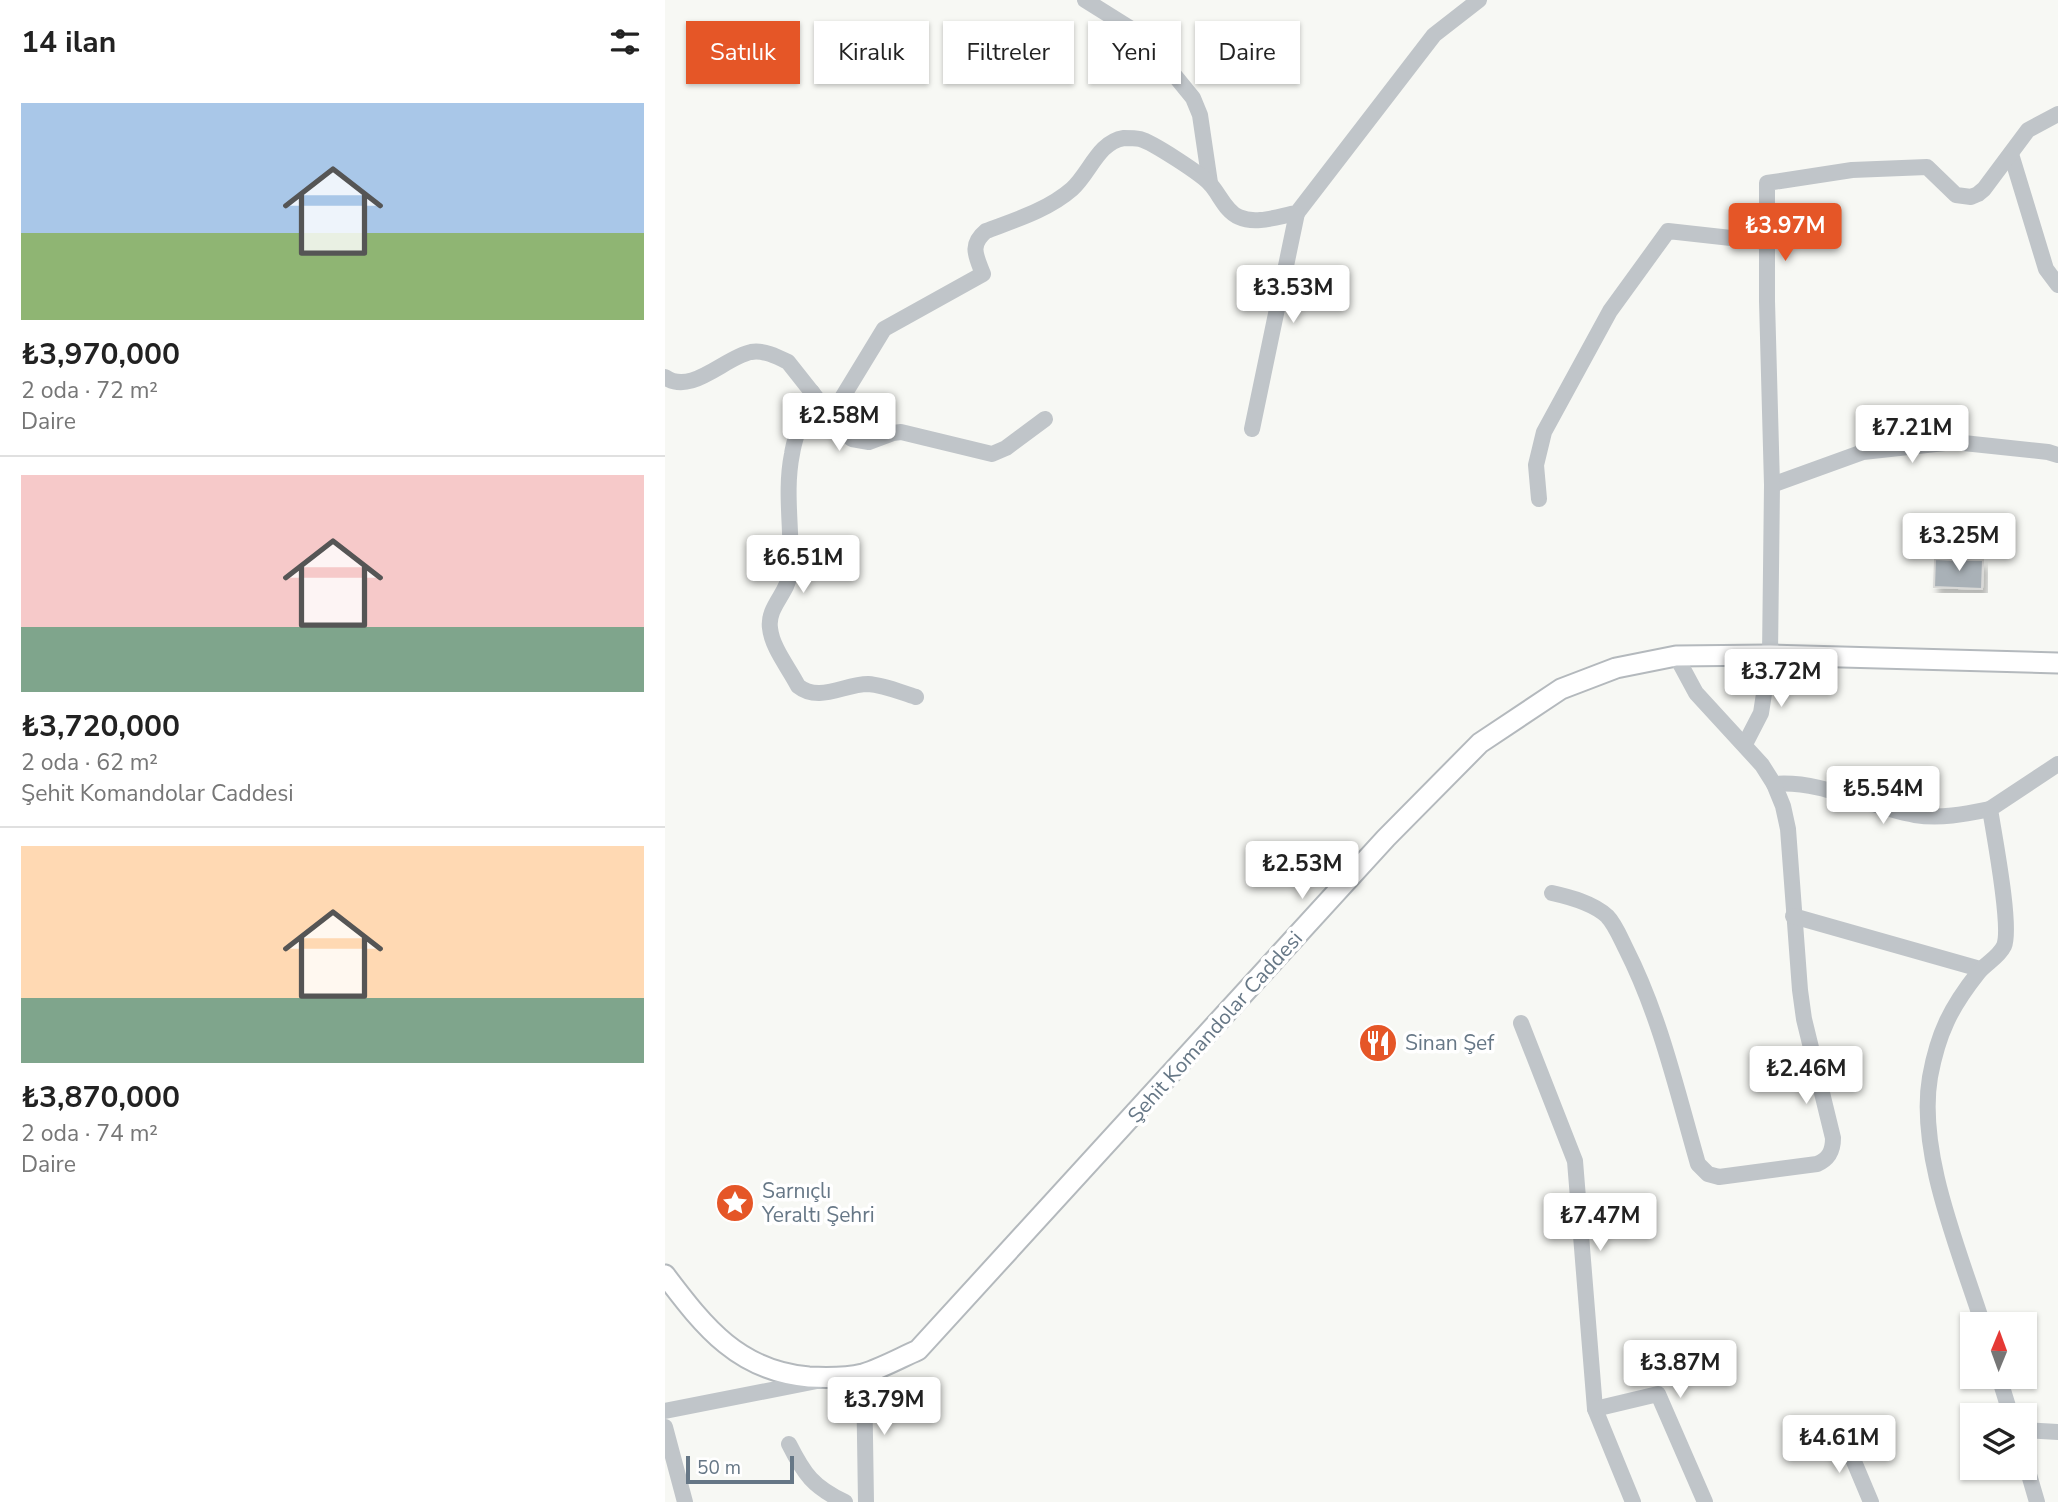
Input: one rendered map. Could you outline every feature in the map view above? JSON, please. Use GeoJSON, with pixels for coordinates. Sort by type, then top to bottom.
{"type":"FeatureCollection","features":[{"type":"Feature","properties":{"kind":"main road","name":"Şehit Komandolar Caddesi"},"geometry":{"type":"LineString","coordinates":[[665,1275],[685,1302],[734,1352],[760,1367],[788,1375],[831,1379],[864,1373],[918,1350],[1386,838],[1480,743],[1561,690],[1616,668],[1676,656],[2058,663]]}},
{"type":"Feature","properties":{"kind":"street"},"geometry":{"type":"LineString","coordinates":[[1085,0],[1133,30],[1149,44],[1193,97],[1199,115],[1210,183]]}},
{"type":"Feature","properties":{"kind":"street"},"geometry":{"type":"LineString","coordinates":[[1252,429],[1297,213],[1434,35],[1479,0]]}},
{"type":"Feature","properties":{"kind":"street"},"geometry":{"type":"LineString","coordinates":[[1745,744],[1761,713],[1770,656],[1772,485],[1767,183],[1852,170],[1927,167],[1956,195],[1971,197],[1985,189],[2028,130],[2058,114]]}},
{"type":"Feature","properties":{"kind":"street"},"geometry":{"type":"LineString","coordinates":[[831,416],[884,329],[983,274],[974,252],[975,242],[979,237],[1059,199],[1083,178],[1105,145],[1127,138],[1151,143],[1210,183],[1232,214],[1238,217],[1255,220],[1297,213]]}},
{"type":"Feature","properties":{"kind":"street"},"geometry":{"type":"LineString","coordinates":[[2011,154],[2046,269],[2058,285]]}},
{"type":"Feature","properties":{"kind":"street"},"geometry":{"type":"LineString","coordinates":[[1539,499],[1536,465],[1544,432],[1609,311],[1668,231],[1767,242]]}},
{"type":"Feature","properties":{"kind":"street"},"geometry":{"type":"LineString","coordinates":[[665,376],[674,382],[689,382],[749,352],[763,352],[788,362],[845,434],[860,442],[869,442],[901,432],[992,454],[1006,448],[1045,419]]}},
{"type":"Feature","properties":{"kind":"street"},"geometry":{"type":"LineString","coordinates":[[812,392],[792,453],[788,518],[790,573],[784,593],[772,613],[770,630],[773,639],[798,686],[804,691],[817,694],[865,684],[916,697]]}},
{"type":"Feature","properties":{"kind":"street"},"geometry":{"type":"LineString","coordinates":[[1772,485],[1863,452],[1954,442],[2058,455]]}},
{"type":"Feature","properties":{"kind":"street"},"geometry":{"type":"LineString","coordinates":[[1552,893],[1577,900],[1608,917],[1622,942],[1647,995],[1698,1164],[1704,1171],[1714,1176],[1824,1161],[1832,1151],[1833,1138],[1804,1019],[1793,916],[1788,829],[1783,806],[1762,765],[1696,693],[1676,656]]}},
{"type":"Feature","properties":{"kind":"street"},"geometry":{"type":"LineString","coordinates":[[1774,784],[1811,785],[1904,813],[1955,816],[1990,809],[2058,764]]}},
{"type":"Feature","properties":{"kind":"street"},"geometry":{"type":"LineString","coordinates":[[1979,1312],[1938,1184],[1930,1143],[1928,1107],[1929,1079],[1937,1043],[1949,1012],[1980,969],[1997,956],[2007,936],[1990,809]]}},
{"type":"Feature","properties":{"kind":"street"},"geometry":{"type":"LineString","coordinates":[[1793,916],[1980,969]]}},
{"type":"Feature","properties":{"kind":"street"},"geometry":{"type":"LineString","coordinates":[[1521,1023],[1575,1161],[1595,1409],[1633,1502]]}},
{"type":"Feature","properties":{"kind":"street"},"geometry":{"type":"LineString","coordinates":[[864,1373],[867,1502]]}},
{"type":"Feature","properties":{"kind":"street"},"geometry":{"type":"LineString","coordinates":[[665,1411],[831,1379]]}},
{"type":"Feature","properties":{"kind":"street"},"geometry":{"type":"LineString","coordinates":[[1595,1409],[1658,1394],[1705,1502]]}},
{"type":"Feature","properties":{"kind":"street"},"geometry":{"type":"LineString","coordinates":[[665,1427],[685,1502]]}},
{"type":"Feature","properties":{"kind":"street"},"geometry":{"type":"LineString","coordinates":[[2037,1431],[2058,1432]]}},
{"type":"Feature","properties":{"kind":"street"},"geometry":{"type":"LineString","coordinates":[[1842,1433],[1871,1502]]}},
{"type":"Feature","properties":{"kind":"street"},"geometry":{"type":"LineString","coordinates":[[789,1444],[802,1471],[824,1492],[845,1502]]}},
{"type":"Feature","properties":{"kind":"street"},"geometry":{"type":"LineString","coordinates":[[2031,1480],[2037,1502]]}},
{"type":"Feature","properties":{"kind":"building"},"geometry":{"type":"Polygon","coordinates":[[[1951,554],[1968,555],[1968,560],[1983,560],[1982,589],[1934,587],[1935,559],[1951,560],[1951,554]]]}},
{"type":"Feature","properties":{"kind":"place","name":"Sinan Şef"},"geometry":{"type":"Point","coordinates":[1378,1043]}},
{"type":"Feature","properties":{"kind":"place","name":"Sarnıçlı Yeraltı Şehri"},"geometry":{"type":"Point","coordinates":[735,1203]}}]}
